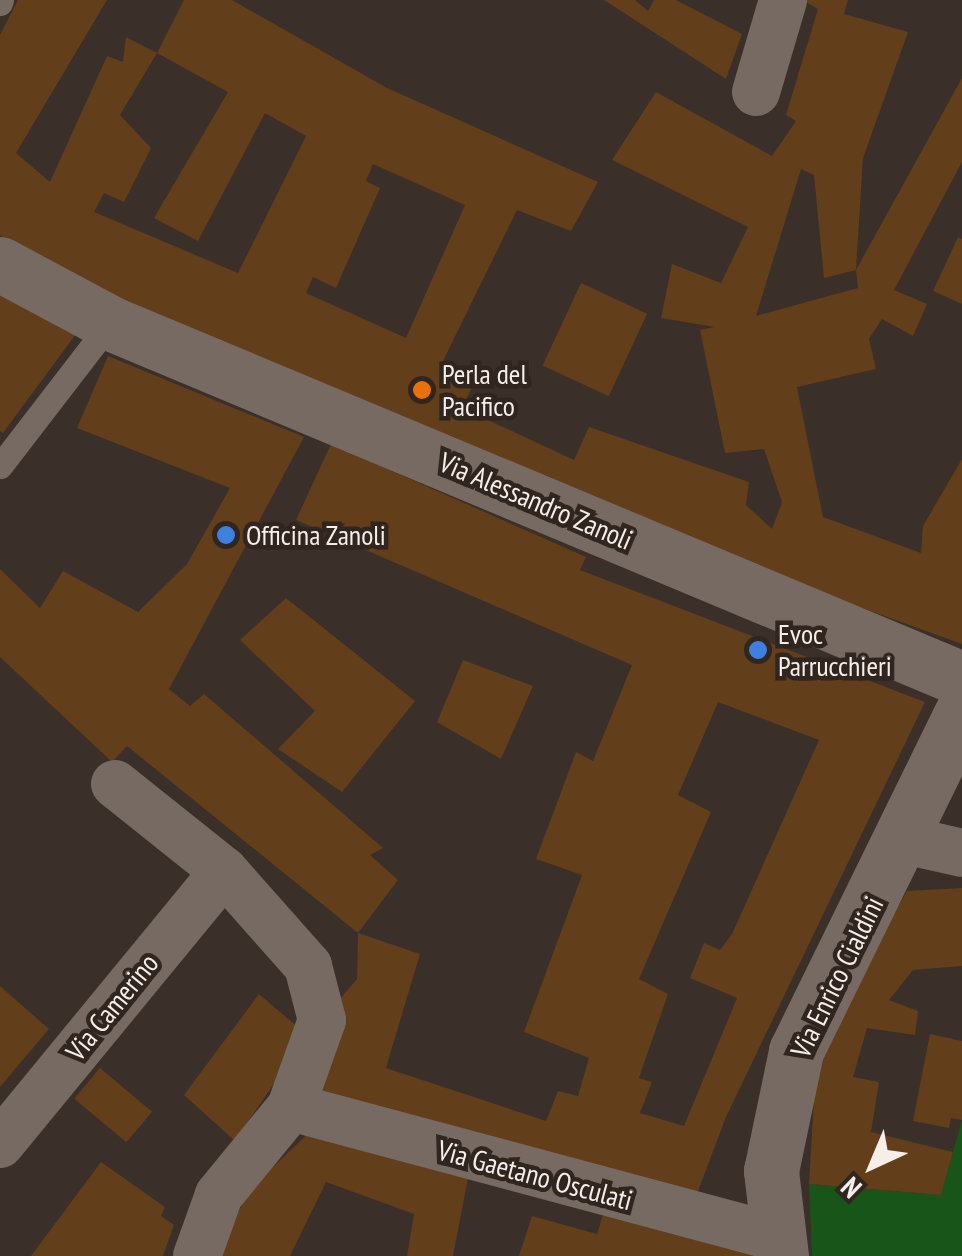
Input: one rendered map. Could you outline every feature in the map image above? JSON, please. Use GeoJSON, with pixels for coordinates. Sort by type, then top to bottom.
{"type":"FeatureCollection","features":[{"type":"Feature","properties":{"kind":"street"},"geometry":{"type":"LineString","coordinates":[[756,92],[784,0]]}},
{"type":"Feature","properties":{"kind":"street","name":"Via Alessandro Zanoli"},"geometry":{"type":"LineString","coordinates":[[0,264],[110,323],[962,679]]}},
{"type":"Feature","properties":{"kind":"street","name":"Via Enrico Cialdini"},"geometry":{"type":"LineString","coordinates":[[781,1247],[770,1172],[796,1051],[905,840],[962,712]]}},
{"type":"Feature","properties":{"kind":"street"},"geometry":{"type":"LineString","coordinates":[[115,784],[224,871],[308,966],[320,1038],[291,1107],[219,1195],[196,1256]]}},
{"type":"Feature","properties":{"kind":"street"},"geometry":{"type":"LineString","coordinates":[[905,840],[962,853]]}},
{"type":"Feature","properties":{"kind":"street","name":"Via Camerino"},"geometry":{"type":"LineString","coordinates":[[0,1144],[224,871]]}},
{"type":"Feature","properties":{"kind":"street","name":"Via Gaetano Osculati"},"geometry":{"type":"LineString","coordinates":[[291,1107],[781,1247]]}},
{"type":"Feature","properties":{"kind":"lane"},"geometry":{"type":"LineString","coordinates":[[0,466],[110,323]]}},
{"type":"Feature","properties":{"kind":"green space"},"geometry":{"type":"Polygon","coordinates":[[[962,1120],[962,1256],[812,1256],[809,1184],[941,1195],[962,1120]]]}},
{"type":"Feature","properties":{"kind":"building"},"geometry":{"type":"Polygon","coordinates":[[[18,0],[107,0],[16,153],[50,182],[107,56],[123,62],[126,37],[157,53],[184,0],[232,0],[387,88],[598,182],[571,231],[517,210],[443,361],[476,379],[462,408],[574,460],[589,427],[749,482],[746,505],[772,529],[782,502],[764,449],[725,453],[700,330],[714,327],[661,318],[672,264],[721,283],[748,227],[612,160],[656,92],[772,156],[796,121],[786,115],[818,9],[802,0],[848,0],[844,14],[908,32],[863,158],[856,270],[962,78],[962,162],[894,290],[927,304],[913,336],[882,319],[869,339],[876,369],[797,387],[823,517],[921,553],[923,526],[962,459],[962,644],[757,570],[37,266],[0,235],[0,35],[18,0]],[[157,53],[120,115],[151,148],[124,202],[104,193],[94,212],[238,273],[306,136],[265,113],[198,241],[154,218],[228,92],[157,53]],[[373,164],[366,181],[380,188],[336,288],[313,277],[306,293],[406,338],[465,205],[373,164]],[[801,169],[756,316],[858,288],[856,270],[824,278],[814,175],[801,169]]]}},
{"type":"Feature","properties":{"kind":"building"},"geometry":{"type":"Polygon","coordinates":[[[604,0],[635,0],[648,11],[654,0],[676,0],[742,34],[726,79],[604,0]]]}},
{"type":"Feature","properties":{"kind":"building"},"geometry":{"type":"Polygon","coordinates":[[[958,237],[962,239],[962,304],[933,291],[958,237]]]}},
{"type":"Feature","properties":{"kind":"building"},"geometry":{"type":"Polygon","coordinates":[[[581,283],[647,314],[609,396],[543,365],[581,283]]]}},
{"type":"Feature","properties":{"kind":"building"},"geometry":{"type":"Polygon","coordinates":[[[0,291],[76,334],[3,433],[0,431],[0,291]]]}},
{"type":"Feature","properties":{"kind":"building"},"geometry":{"type":"Polygon","coordinates":[[[108,356],[304,437],[169,689],[190,706],[204,694],[383,848],[370,855],[398,880],[358,933],[127,746],[112,762],[0,657],[0,569],[40,608],[63,571],[138,612],[187,564],[230,488],[77,428],[108,356]]]}},
{"type":"Feature","properties":{"kind":"building"},"geometry":{"type":"Polygon","coordinates":[[[331,444],[586,557],[580,570],[925,702],[726,1117],[692,1207],[320,1095],[328,1013],[357,979],[358,933],[420,954],[386,1068],[546,1121],[558,1091],[578,1096],[589,1058],[524,1032],[582,875],[536,859],[576,752],[593,761],[632,665],[296,520],[331,444]],[[718,702],[678,795],[711,812],[639,979],[668,994],[639,1078],[652,1082],[640,1113],[684,1126],[737,998],[690,978],[704,943],[720,950],[732,934],[819,740],[718,702]]]}},
{"type":"Feature","properties":{"kind":"building"},"geometry":{"type":"Polygon","coordinates":[[[286,598],[415,701],[342,792],[278,749],[315,711],[240,640],[286,598]]]}},
{"type":"Feature","properties":{"kind":"building"},"geometry":{"type":"Polygon","coordinates":[[[463,660],[533,686],[501,759],[437,722],[463,660]]]}},
{"type":"Feature","properties":{"kind":"building"},"geometry":{"type":"Polygon","coordinates":[[[962,888],[962,966],[913,970],[889,1000],[918,1011],[915,1035],[867,1028],[853,1077],[879,1082],[871,1132],[953,1152],[941,1195],[809,1184],[817,1049],[907,891],[962,888]]]}},
{"type":"Feature","properties":{"kind":"building"},"geometry":{"type":"Polygon","coordinates":[[[0,986],[49,1029],[0,1087],[0,986]]]}},
{"type":"Feature","properties":{"kind":"building"},"geometry":{"type":"Polygon","coordinates":[[[259,994],[307,1035],[235,1141],[184,1095],[259,994]]]}},
{"type":"Feature","properties":{"kind":"building"},"geometry":{"type":"Polygon","coordinates":[[[930,1034],[962,1041],[962,1120],[951,1118],[949,1128],[913,1121],[930,1034]]]}},
{"type":"Feature","properties":{"kind":"building"},"geometry":{"type":"Polygon","coordinates":[[[100,1068],[152,1112],[126,1142],[74,1099],[100,1068]]]}},
{"type":"Feature","properties":{"kind":"building"},"geometry":{"type":"Polygon","coordinates":[[[318,1124],[469,1173],[453,1256],[407,1256],[414,1214],[326,1182],[290,1256],[218,1256],[249,1190],[318,1124]]]}},
{"type":"Feature","properties":{"kind":"building"},"geometry":{"type":"Polygon","coordinates":[[[101,1162],[165,1207],[161,1216],[174,1225],[163,1256],[31,1256],[101,1162]]]}},
{"type":"Feature","properties":{"kind":"building"},"geometry":{"type":"Polygon","coordinates":[[[605,1208],[769,1256],[519,1256],[532,1216],[597,1234],[605,1208]]]}},
{"type":"Feature","properties":{"kind":"place","name":"Perla del Pacifico"},"geometry":{"type":"Point","coordinates":[422,390]}},
{"type":"Feature","properties":{"kind":"place","name":"Officina Zanoli"},"geometry":{"type":"Point","coordinates":[226,535]}},
{"type":"Feature","properties":{"kind":"place","name":"Evoc Parrucchieri"},"geometry":{"type":"Point","coordinates":[758,650]}}]}
